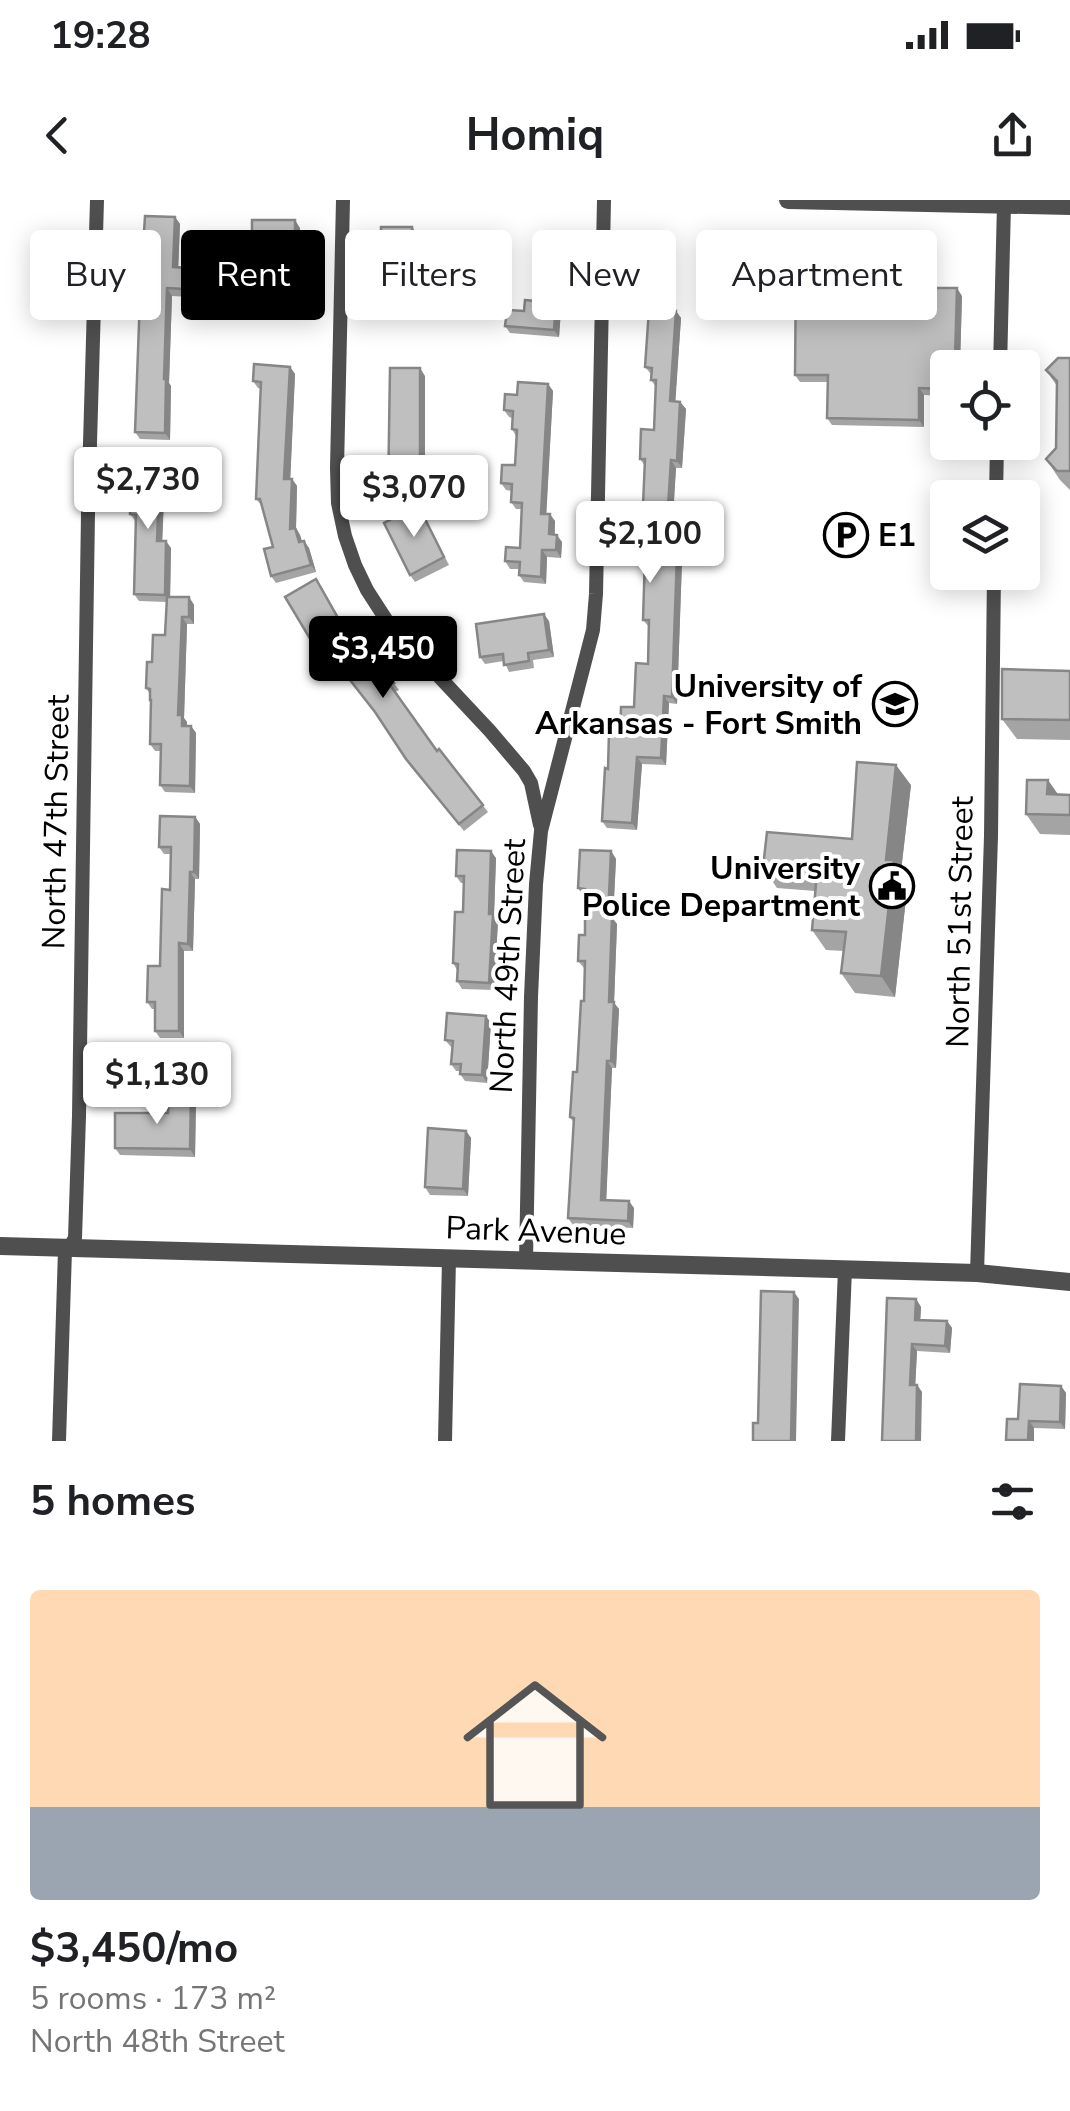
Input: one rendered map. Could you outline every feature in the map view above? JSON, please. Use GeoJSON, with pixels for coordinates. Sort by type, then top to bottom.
{"type":"FeatureCollection","features":[{"type":"Feature","properties":{"kind":"street","name":"North 47th Street"},"geometry":{"type":"LineString","coordinates":[[59,1441],[65,1250],[75,1238],[80,1116],[88,512],[97,200]]}},
{"type":"Feature","properties":{"kind":"street"},"geometry":{"type":"LineString","coordinates":[[343,200],[337,468],[338,503],[346,536],[361,577],[388,621],[524,771],[541,831]]}},
{"type":"Feature","properties":{"kind":"street","name":"North 49th Street"},"geometry":{"type":"LineString","coordinates":[[526,1261],[535,903],[541,831],[584,665],[596,594],[604,200]]}},
{"type":"Feature","properties":{"kind":"street"},"geometry":{"type":"LineString","coordinates":[[788,200],[1070,206]]}},
{"type":"Feature","properties":{"kind":"street"},"geometry":{"type":"LineString","coordinates":[[1000,350],[1004,204]]}},
{"type":"Feature","properties":{"kind":"street","name":"North 51st Street"},"geometry":{"type":"LineString","coordinates":[[977,1273],[991,836],[994,590]]}},
{"type":"Feature","properties":{"kind":"street","name":"Park Avenue"},"geometry":{"type":"LineString","coordinates":[[0,1246],[977,1273],[1070,1282]]}},
{"type":"Feature","properties":{"kind":"street"},"geometry":{"type":"LineString","coordinates":[[445,1441],[449,1259]]}},
{"type":"Feature","properties":{"kind":"street"},"geometry":{"type":"LineString","coordinates":[[838,1441],[845,1270]]}},
{"type":"Feature","properties":{"kind":"building"},"geometry":{"type":"Polygon","coordinates":[[[145,216],[175,217],[173,267],[181,268],[181,289],[167,288],[165,433],[135,432],[139,320],[161,320],[161,230],[144,230],[145,216]]]}},
{"type":"Feature","properties":{"kind":"building"},"geometry":{"type":"Polygon","coordinates":[[[252,220],[295,220],[295,230],[252,230],[252,220]]]}},
{"type":"Feature","properties":{"kind":"building"},"geometry":{"type":"Polygon","coordinates":[[[381,227],[412,227],[412,230],[381,227]]]}},
{"type":"Feature","properties":{"kind":"building"},"geometry":{"type":"Polygon","coordinates":[[[937,288],[957,288],[955,350],[930,350],[930,388],[919,388],[919,420],[827,418],[828,375],[795,375],[796,320],[937,320],[937,288]]]}},
{"type":"Feature","properties":{"kind":"building"},"geometry":{"type":"Polygon","coordinates":[[[525,300],[532,301],[532,320],[555,320],[554,330],[505,326],[506,320],[512,320],[512,310],[524,311],[525,300]]]}},
{"type":"Feature","properties":{"kind":"building"},"geometry":{"type":"Polygon","coordinates":[[[648,320],[675,320],[670,401],[680,402],[677,461],[671,460],[665,553],[677,554],[672,697],[664,696],[661,758],[637,757],[632,823],[602,821],[609,732],[620,732],[621,707],[634,707],[636,663],[648,664],[649,620],[643,620],[646,525],[635,525],[636,505],[643,505],[645,459],[640,459],[641,429],[654,430],[656,380],[651,380],[652,368],[645,367],[648,320]]]}},
{"type":"Feature","properties":{"kind":"building"},"geometry":{"type":"Polygon","coordinates":[[[1058,358],[1070,358],[1070,471],[1057,471],[1046,459],[1056,448],[1057,381],[1046,370],[1058,358]]]}},
{"type":"Feature","properties":{"kind":"building"},"geometry":{"type":"Polygon","coordinates":[[[254,364],[290,367],[284,479],[292,479],[290,529],[295,528],[299,542],[304,541],[311,565],[271,576],[264,549],[273,547],[260,499],[256,499],[261,382],[253,381],[254,364]]]}},
{"type":"Feature","properties":{"kind":"building"},"geometry":{"type":"Polygon","coordinates":[[[390,368],[420,368],[420,497],[388,496],[390,368]]]}},
{"type":"Feature","properties":{"kind":"building"},"geometry":{"type":"Polygon","coordinates":[[[518,382],[548,384],[541,514],[550,514],[549,534],[557,535],[556,550],[542,550],[541,577],[519,575],[520,562],[505,561],[506,547],[520,548],[522,503],[511,502],[512,484],[501,483],[502,465],[515,465],[517,430],[512,429],[513,411],[504,410],[505,394],[517,395],[518,382]]]}},
{"type":"Feature","properties":{"kind":"building"},"geometry":{"type":"Polygon","coordinates":[[[132,465],[160,466],[157,541],[166,541],[165,595],[134,594],[136,515],[130,514],[132,465]]]}},
{"type":"Feature","properties":{"kind":"building"},"geometry":{"type":"Polygon","coordinates":[[[418,505],[444,557],[410,575],[384,523],[418,505]]]}},
{"type":"Feature","properties":{"kind":"building"},"geometry":{"type":"Polygon","coordinates":[[[316,579],[347,634],[374,668],[379,664],[437,751],[483,805],[459,824],[321,643],[315,647],[285,597],[316,579]]]}},
{"type":"Feature","properties":{"kind":"building"},"geometry":{"type":"Polygon","coordinates":[[[167,597],[189,597],[189,617],[182,617],[178,715],[182,715],[182,726],[191,726],[190,786],[160,785],[161,744],[150,744],[147,662],[152,662],[153,635],[165,635],[167,597]]]}},
{"type":"Feature","properties":{"kind":"building"},"geometry":{"type":"Polygon","coordinates":[[[544,614],[549,650],[528,653],[529,661],[504,665],[503,654],[480,657],[476,624],[544,614]]]}},
{"type":"Feature","properties":{"kind":"building"},"geometry":{"type":"Polygon","coordinates":[[[1002,669],[1070,671],[1070,720],[1002,719],[1002,669]]]}},
{"type":"Feature","properties":{"kind":"building"},"geometry":{"type":"Polygon","coordinates":[[[857,762],[896,765],[886,860],[894,860],[881,976],[841,973],[846,932],[812,930],[817,872],[763,867],[767,832],[852,839],[857,762]]]}},
{"type":"Feature","properties":{"kind":"building"},"geometry":{"type":"Polygon","coordinates":[[[1027,780],[1048,780],[1047,794],[1070,795],[1070,815],[1026,814],[1027,780]]]}},
{"type":"Feature","properties":{"kind":"building"},"geometry":{"type":"Polygon","coordinates":[[[160,816],[195,817],[188,944],[179,943],[179,1031],[155,1031],[155,1002],[147,1002],[148,966],[160,966],[162,889],[170,890],[171,847],[159,847],[160,816]]]}},
{"type":"Feature","properties":{"kind":"building"},"geometry":{"type":"Polygon","coordinates":[[[457,850],[491,851],[489,983],[457,981],[458,964],[453,963],[455,912],[463,912],[464,876],[456,876],[457,850]]]}},
{"type":"Feature","properties":{"kind":"building"},"geometry":{"type":"Polygon","coordinates":[[[580,850],[611,851],[609,1002],[614,1002],[611,1061],[607,1061],[601,1200],[629,1201],[628,1221],[568,1218],[573,1072],[577,1072],[584,1001],[585,961],[578,961],[579,935],[585,935],[585,889],[578,888],[580,850]]]}},
{"type":"Feature","properties":{"kind":"building"},"geometry":{"type":"Polygon","coordinates":[[[447,1013],[486,1016],[482,1075],[460,1074],[461,1064],[451,1064],[453,1041],[445,1040],[447,1013]]]}},
{"type":"Feature","properties":{"kind":"building"},"geometry":{"type":"Polygon","coordinates":[[[169,1093],[191,1093],[190,1149],[115,1148],[115,1113],[168,1113],[169,1093]]]}},
{"type":"Feature","properties":{"kind":"building"},"geometry":{"type":"Polygon","coordinates":[[[428,1128],[466,1131],[463,1189],[425,1187],[428,1128]]]}},
{"type":"Feature","properties":{"kind":"building"},"geometry":{"type":"Polygon","coordinates":[[[761,1291],[794,1292],[791,1441],[753,1441],[753,1423],[758,1423],[761,1291]]]}},
{"type":"Feature","properties":{"kind":"building"},"geometry":{"type":"Polygon","coordinates":[[[887,1298],[916,1299],[915,1320],[947,1321],[945,1346],[912,1344],[910,1385],[917,1385],[916,1441],[882,1441],[887,1298]]]}},
{"type":"Feature","properties":{"kind":"building"},"geometry":{"type":"Polygon","coordinates":[[[1020,1384],[1061,1386],[1060,1422],[1029,1421],[1028,1440],[1006,1440],[1007,1419],[1018,1419],[1020,1384]]]}},
{"type":"Feature","properties":{"kind":"place","name":"E1"},"geometry":{"type":"Point","coordinates":[846,535]}},
{"type":"Feature","properties":{"kind":"place","name":"University of Arkansas - Fort Smith"},"geometry":{"type":"Point","coordinates":[895,704]}},
{"type":"Feature","properties":{"kind":"place","name":"University Police Department"},"geometry":{"type":"Point","coordinates":[892,886]}}]}
